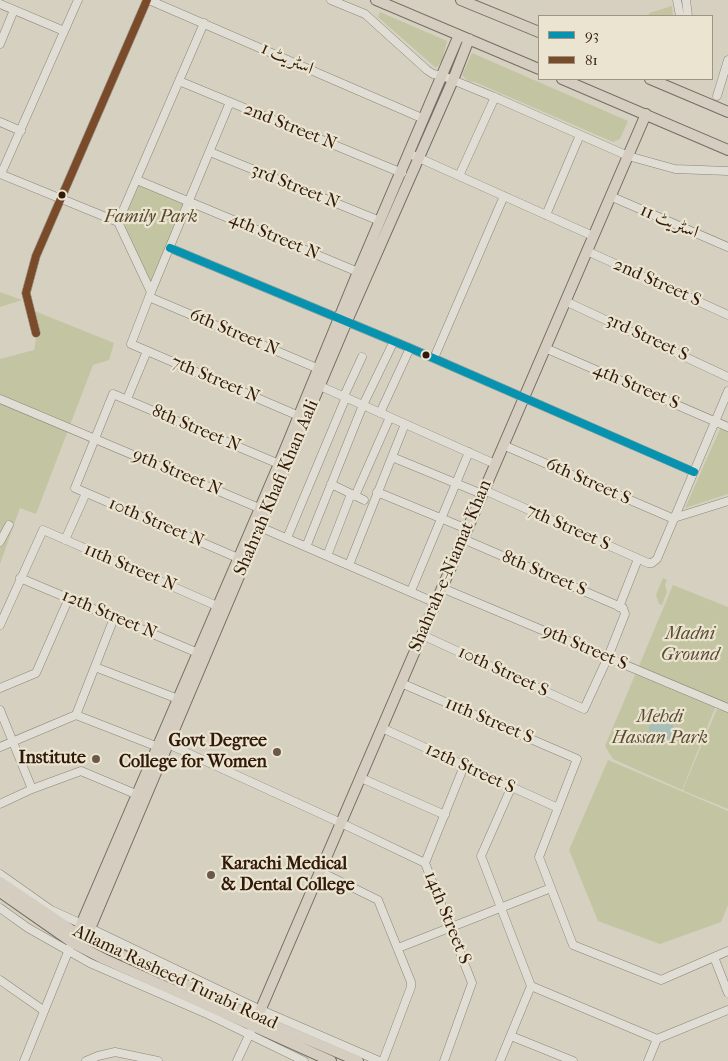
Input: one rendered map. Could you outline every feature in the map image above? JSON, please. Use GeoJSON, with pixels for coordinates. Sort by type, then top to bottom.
{"type":"FeatureCollection","features":[{"type":"Feature","properties":{"kind":"main road"},"geometry":{"type":"LineString","coordinates":[[376,0],[538,69]]}},
{"type":"Feature","properties":{"kind":"main road"},"geometry":{"type":"LineString","coordinates":[[466,1],[538,32]]}},
{"type":"Feature","properties":{"kind":"main road","name":"Shahrah Khafi Khan Aali"},"geometry":{"type":"LineString","coordinates":[[79,936],[163,746],[238,558],[259,523],[259,508],[319,369],[344,319],[464,37]]}},
{"type":"Feature","properties":{"kind":"main road","name":"Shahrah Khafi Khan Aali"},"geometry":{"type":"LineString","coordinates":[[181,700],[198,653],[320,386],[344,319],[358,272],[402,172],[414,156],[424,119],[448,78]]}},
{"type":"Feature","properties":{"kind":"main road"},"geometry":{"type":"LineString","coordinates":[[564,80],[728,150]]}},
{"type":"Feature","properties":{"kind":"main road"},"geometry":{"type":"LineString","coordinates":[[668,82],[728,112]]}},
{"type":"Feature","properties":{"kind":"main road","name":"Shahrah-e-Niamat Khan"},"geometry":{"type":"LineString","coordinates":[[255,1023],[646,114]]}},
{"type":"Feature","properties":{"kind":"main road","name":"Shahrah Khafi Khan Aali"},"geometry":{"type":"LineString","coordinates":[[79,936],[138,795],[163,746]]}},
{"type":"Feature","properties":{"kind":"main road","name":"Allama Rasheed Turabi Road"},"geometry":{"type":"LineString","coordinates":[[0,882],[79,936]]}},
{"type":"Feature","properties":{"kind":"main road","name":"Allama Rasheed Turabi Road"},"geometry":{"type":"LineString","coordinates":[[0,892],[79,936],[331,1061]]}},
{"type":"Feature","properties":{"kind":"main road","name":"Allama Rasheed Turabi Road"},"geometry":{"type":"LineString","coordinates":[[255,1023],[358,1061]]}},
{"type":"Feature","properties":{"kind":"street"},"geometry":{"type":"LineString","coordinates":[[78,0],[0,174],[118,222],[150,295]]}},
{"type":"Feature","properties":{"kind":"street"},"geometry":{"type":"LineString","coordinates":[[36,333],[26,293],[36,256],[148,0]]}},
{"type":"Feature","properties":{"kind":"street","name":"اسٹریٹ 1"},"geometry":{"type":"LineString","coordinates":[[148,0],[424,119]]}},
{"type":"Feature","properties":{"kind":"street"},"geometry":{"type":"LineString","coordinates":[[331,0],[366,14],[426,70],[495,97],[628,156],[675,169],[728,171]]}},
{"type":"Feature","properties":{"kind":"street"},"geometry":{"type":"LineString","coordinates":[[677,0],[680,15]]}},
{"type":"Feature","properties":{"kind":"street"},"geometry":{"type":"LineString","coordinates":[[686,0],[688,15]]}},
{"type":"Feature","properties":{"kind":"street"},"geometry":{"type":"LineString","coordinates":[[0,4],[64,31]]}},
{"type":"Feature","properties":{"kind":"street"},"geometry":{"type":"LineString","coordinates":[[0,44],[14,10]]}},
{"type":"Feature","properties":{"kind":"street"},"geometry":{"type":"LineString","coordinates":[[118,222],[204,23]]}},
{"type":"Feature","properties":{"kind":"street"},"geometry":{"type":"LineString","coordinates":[[717,96],[728,60]]}},
{"type":"Feature","properties":{"kind":"street","name":"2nd Street N"},"geometry":{"type":"LineString","coordinates":[[179,81],[402,172]]}},
{"type":"Feature","properties":{"kind":"street"},"geometry":{"type":"LineString","coordinates":[[459,176],[495,97]]}},
{"type":"Feature","properties":{"kind":"street"},"geometry":{"type":"LineString","coordinates":[[150,295],[230,102]]}},
{"type":"Feature","properties":{"kind":"street"},"geometry":{"type":"LineString","coordinates":[[0,122],[21,130]]}},
{"type":"Feature","properties":{"kind":"street"},"geometry":{"type":"LineString","coordinates":[[546,215],[580,135]]}},
{"type":"Feature","properties":{"kind":"street","name":"3rd Street N"},"geometry":{"type":"LineString","coordinates":[[210,152],[380,221]]}},
{"type":"Feature","properties":{"kind":"street"},"geometry":{"type":"LineString","coordinates":[[414,156],[593,236]]}},
{"type":"Feature","properties":{"kind":"street","name":"4th Street N"},"geometry":{"type":"LineString","coordinates":[[137,180],[358,272]]}},
{"type":"Feature","properties":{"kind":"street"},"geometry":{"type":"LineString","coordinates":[[434,358],[504,196]]}},
{"type":"Feature","properties":{"kind":"street","name":"اسٹریٹ 11"},"geometry":{"type":"LineString","coordinates":[[610,196],[728,247]]}},
{"type":"Feature","properties":{"kind":"street"},"geometry":{"type":"LineString","coordinates":[[170,248],[344,319],[694,472]]}},
{"type":"Feature","properties":{"kind":"street","name":"2nd Street S"},"geometry":{"type":"LineString","coordinates":[[587,250],[728,315]]}},
{"type":"Feature","properties":{"kind":"street","name":"7th Street N"},"geometry":{"type":"LineString","coordinates":[[150,295],[131,344],[299,416]]}},
{"type":"Feature","properties":{"kind":"street","name":"6th Street N"},"geometry":{"type":"LineString","coordinates":[[150,295],[319,369]]}},
{"type":"Feature","properties":{"kind":"street","name":"3rd Street S"},"geometry":{"type":"LineString","coordinates":[[565,300],[728,377]]}},
{"type":"Feature","properties":{"kind":"street"},"geometry":{"type":"LineString","coordinates":[[306,547],[363,405],[394,341]]}},
{"type":"Feature","properties":{"kind":"street"},"geometry":{"type":"LineString","coordinates":[[380,413],[410,348]]}},
{"type":"Feature","properties":{"kind":"street","name":"4th Street S"},"geometry":{"type":"LineString","coordinates":[[545,348],[728,427]]}},
{"type":"Feature","properties":{"kind":"street"},"geometry":{"type":"LineString","coordinates":[[127,399],[147,351]]}},
{"type":"Feature","properties":{"kind":"street"},"geometry":{"type":"LineString","coordinates":[[287,538],[362,357]]}},
{"type":"Feature","properties":{"kind":"street"},"geometry":{"type":"LineString","coordinates":[[320,386],[495,464]]}},
{"type":"Feature","properties":{"kind":"street"},"geometry":{"type":"LineString","coordinates":[[674,518],[728,391]]}},
{"type":"Feature","properties":{"kind":"street","name":"8th Street N"},"geometry":{"type":"LineString","coordinates":[[95,438],[113,394],[279,464]]}},
{"type":"Feature","properties":{"kind":"street","name":"9th Street N"},"geometry":{"type":"LineString","coordinates":[[0,399],[259,508]]}},
{"type":"Feature","properties":{"kind":"street"},"geometry":{"type":"LineString","coordinates":[[327,556],[353,495],[390,417]]}},
{"type":"Feature","properties":{"kind":"street"},"geometry":{"type":"LineString","coordinates":[[349,565],[405,424]]}},
{"type":"Feature","properties":{"kind":"street","name":"10th Street N"},"geometry":{"type":"LineString","coordinates":[[95,438],[75,488],[238,558]]}},
{"type":"Feature","properties":{"kind":"street","name":"6th Street S"},"geometry":{"type":"LineString","coordinates":[[503,445],[674,518]]}},
{"type":"Feature","properties":{"kind":"street"},"geometry":{"type":"LineString","coordinates":[[411,591],[469,452]]}},
{"type":"Feature","properties":{"kind":"street","name":"7th Street S"},"geometry":{"type":"LineString","coordinates":[[392,457],[455,484],[483,492],[648,563],[657,560],[674,518]]}},
{"type":"Feature","properties":{"kind":"street"},"geometry":{"type":"LineString","coordinates":[[332,484],[364,500]]}},
{"type":"Feature","properties":{"kind":"street"},"geometry":{"type":"LineString","coordinates":[[377,492],[468,529]]}},
{"type":"Feature","properties":{"kind":"street"},"geometry":{"type":"LineString","coordinates":[[65,540],[86,493]]}},
{"type":"Feature","properties":{"kind":"street"},"geometry":{"type":"LineString","coordinates":[[674,518],[728,501]]}},
{"type":"Feature","properties":{"kind":"street"},"geometry":{"type":"LineString","coordinates":[[259,523],[306,547],[436,602]]}},
{"type":"Feature","properties":{"kind":"street"},"geometry":{"type":"LineString","coordinates":[[0,542],[9,525]]}},
{"type":"Feature","properties":{"kind":"street","name":"11th Street N"},"geometry":{"type":"LineString","coordinates":[[20,578],[43,530],[219,609]]}},
{"type":"Feature","properties":{"kind":"street","name":"8th Street S"},"geometry":{"type":"LineString","coordinates":[[463,539],[622,609]]}},
{"type":"Feature","properties":{"kind":"street"},"geometry":{"type":"LineString","coordinates":[[608,657],[625,614],[622,609],[638,559]]}},
{"type":"Feature","properties":{"kind":"street"},"geometry":{"type":"LineString","coordinates":[[0,625],[20,578]]}},
{"type":"Feature","properties":{"kind":"street","name":"12th Street N"},"geometry":{"type":"LineString","coordinates":[[20,578],[198,653]]}},
{"type":"Feature","properties":{"kind":"street","name":"9th Street S"},"geometry":{"type":"LineString","coordinates":[[442,588],[728,708]]}},
{"type":"Feature","properties":{"kind":"street"},"geometry":{"type":"LineString","coordinates":[[0,688],[36,673],[69,598]]}},
{"type":"Feature","properties":{"kind":"street"},"geometry":{"type":"LineString","coordinates":[[0,747],[76,715],[114,618]]}},
{"type":"Feature","properties":{"kind":"street","name":"10th Street S"},"geometry":{"type":"LineString","coordinates":[[422,635],[584,709],[608,657]]}},
{"type":"Feature","properties":{"kind":"street"},"geometry":{"type":"LineString","coordinates":[[95,667],[181,700]]}},
{"type":"Feature","properties":{"kind":"street","name":"11th Street S"},"geometry":{"type":"LineString","coordinates":[[401,683],[577,759],[558,808]]}},
{"type":"Feature","properties":{"kind":"street"},"geometry":{"type":"LineString","coordinates":[[0,710],[32,789]]}},
{"type":"Feature","properties":{"kind":"street","name":"14th Street S"},"geometry":{"type":"LineString","coordinates":[[76,715],[163,746],[341,823],[425,863],[472,982],[444,1061]]}},
{"type":"Feature","properties":{"kind":"street","name":"12th Street S"},"geometry":{"type":"LineString","coordinates":[[382,728],[558,808]]}},
{"type":"Feature","properties":{"kind":"street"},"geometry":{"type":"LineString","coordinates":[[425,863],[464,766]]}},
{"type":"Feature","properties":{"kind":"street"},"geometry":{"type":"LineString","coordinates":[[0,804],[32,789],[81,771],[138,795]]}},
{"type":"Feature","properties":{"kind":"street"},"geometry":{"type":"LineString","coordinates":[[361,778],[444,815]]}},
{"type":"Feature","properties":{"kind":"street"},"geometry":{"type":"LineString","coordinates":[[500,1061],[531,986],[481,856],[511,788]]}},
{"type":"Feature","properties":{"kind":"street"},"geometry":{"type":"LineString","coordinates":[[558,808],[539,857],[573,945],[661,980],[728,951]]}},
{"type":"Feature","properties":{"kind":"street"},"geometry":{"type":"LineString","coordinates":[[0,874],[51,910],[79,936],[90,963],[204,1013],[255,1023],[381,1061],[411,986],[378,900],[321,872]]}},
{"type":"Feature","properties":{"kind":"street"},"geometry":{"type":"LineString","coordinates":[[398,948],[551,888]]}},
{"type":"Feature","properties":{"kind":"street"},"geometry":{"type":"LineString","coordinates":[[0,908],[28,928],[79,936]]}},
{"type":"Feature","properties":{"kind":"street"},"geometry":{"type":"LineString","coordinates":[[24,1061],[43,1010],[79,936]]}},
{"type":"Feature","properties":{"kind":"street"},"geometry":{"type":"LineString","coordinates":[[714,957],[728,993]]}},
{"type":"Feature","properties":{"kind":"street"},"geometry":{"type":"LineString","coordinates":[[0,980],[43,1010]]}},
{"type":"Feature","properties":{"kind":"street"},"geometry":{"type":"LineString","coordinates":[[531,986],[658,1040]]}},
{"type":"Feature","properties":{"kind":"street"},"geometry":{"type":"LineString","coordinates":[[648,1061],[658,1040],[728,1010]]}},
{"type":"Feature","properties":{"kind":"street"},"geometry":{"type":"LineString","coordinates":[[237,1061],[255,1023]]}},
{"type":"Feature","properties":{"kind":"street"},"geometry":{"type":"LineString","coordinates":[[255,1023],[304,1061]]}},
{"type":"Feature","properties":{"kind":"street"},"geometry":{"type":"LineString","coordinates":[[511,1036],[573,1061]]}},
{"type":"Feature","properties":{"kind":"street"},"geometry":{"type":"LineString","coordinates":[[86,1061],[115,1052],[158,1061]]}},
{"type":"Feature","properties":{"kind":"green space"},"geometry":{"type":"Polygon","coordinates":[[[672,6],[673,15],[649,15],[649,13],[672,6]]]}},
{"type":"Feature","properties":{"kind":"green space"},"geometry":{"type":"Polygon","coordinates":[[[380,12],[447,41],[442,61],[436,68],[378,17],[380,12]]]}},
{"type":"Feature","properties":{"kind":"green space"},"geometry":{"type":"Polygon","coordinates":[[[472,53],[628,121],[620,139],[613,142],[475,82],[468,81],[462,75],[472,53]]]}},
{"type":"Feature","properties":{"kind":"green space","name":"Family Park"},"geometry":{"type":"Polygon","coordinates":[[[137,180],[189,202],[151,292],[118,222],[137,180]]]}},
{"type":"Feature","properties":{"kind":"green space"},"geometry":{"type":"Polygon","coordinates":[[[0,292],[22,300],[0,307],[0,292]]]}},
{"type":"Feature","properties":{"kind":"green space"},"geometry":{"type":"Polygon","coordinates":[[[32,310],[114,343],[109,360],[93,365],[36,514],[20,508],[0,564],[0,359],[34,350],[37,334],[32,310]]]}},
{"type":"Feature","properties":{"kind":"green space"},"geometry":{"type":"Polygon","coordinates":[[[721,427],[728,430],[728,494],[685,508],[721,427]]]}},
{"type":"Feature","properties":{"kind":"green space"},"geometry":{"type":"Polygon","coordinates":[[[663,578],[667,580],[665,585],[667,592],[662,605],[659,604],[656,595],[663,578]]]}},
{"type":"Feature","properties":{"kind":"green space","name":"Madni Ground"},"geometry":{"type":"Polygon","coordinates":[[[673,585],[728,607],[728,704],[639,666],[673,585]]]}},
{"type":"Feature","properties":{"kind":"green space","name":"Mehdi Hassan Park"},"geometry":{"type":"Polygon","coordinates":[[[638,668],[717,703],[682,790],[613,759],[605,746],[638,668]]]}},
{"type":"Feature","properties":{"kind":"green space","name":"Mehdi Hassan Park"},"geometry":{"type":"Polygon","coordinates":[[[722,705],[728,708],[728,809],[683,789],[717,709],[720,710],[722,705]]]}},
{"type":"Feature","properties":{"kind":"green space"},"geometry":{"type":"Polygon","coordinates":[[[608,760],[728,811],[728,905],[721,922],[660,944],[598,921],[569,850],[608,760]]]}},
{"type":"Feature","properties":{"kind":"water"},"geometry":{"type":"Polygon","coordinates":[[[658,717],[672,723],[674,727],[674,735],[669,741],[655,739],[649,732],[649,725],[658,717]]]}},
{"type":"Feature","properties":{"kind":"transit line","name":"81"},"geometry":{"type":"LineString","coordinates":[[36,333],[26,293],[36,256],[147,0]]}},
{"type":"Feature","properties":{"kind":"transit line","name":"93"},"geometry":{"type":"LineString","coordinates":[[170,248],[410,348],[694,472]]}},
{"type":"Feature","properties":{"kind":"place","name":"Govt Degree College for Women"},"geometry":{"type":"Point","coordinates":[277,752]}},
{"type":"Feature","properties":{"kind":"place","name":"Institute"},"geometry":{"type":"Point","coordinates":[96,759]}},
{"type":"Feature","properties":{"kind":"place","name":"Karachi Medical & Dental College"},"geometry":{"type":"Point","coordinates":[211,875]}}]}
